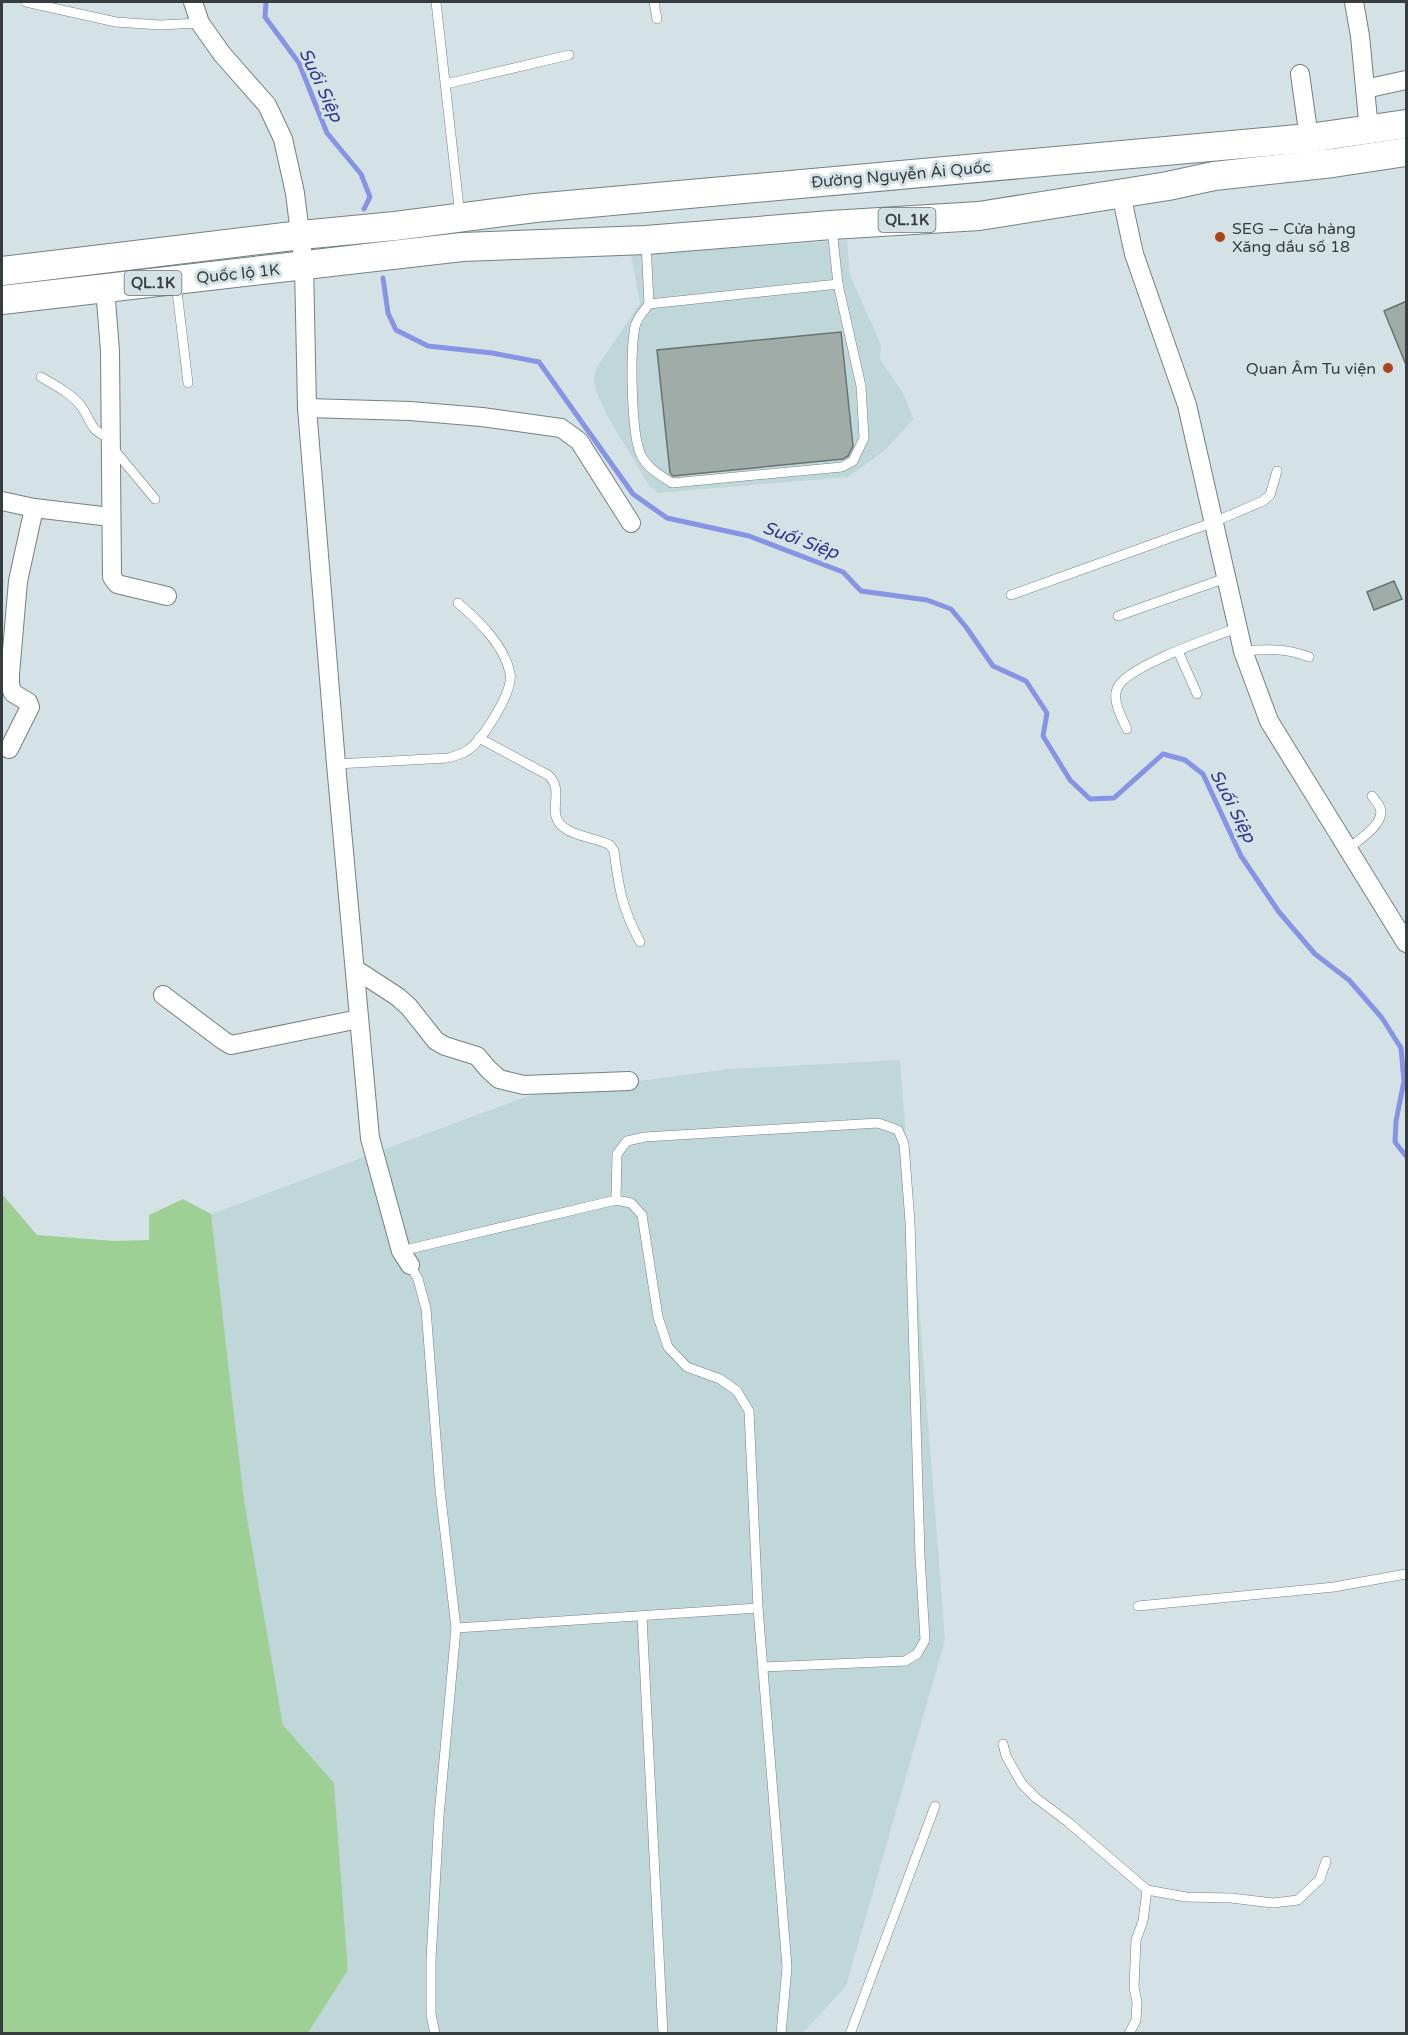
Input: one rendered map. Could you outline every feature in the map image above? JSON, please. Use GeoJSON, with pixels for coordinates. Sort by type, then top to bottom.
{"type":"FeatureCollection","features":[{"type":"Feature","properties":{"kind":"main road","name":"Đường Nguyễn Ái Quốc"},"geometry":{"type":"LineString","coordinates":[[395,226],[535,208],[1309,138],[1407,124]]}},
{"type":"Feature","properties":{"kind":"main road","name":"QL.1K"},"geometry":{"type":"LineString","coordinates":[[646,240],[979,216],[1121,194],[1214,176],[1407,152]]}},
{"type":"Feature","properties":{"kind":"main road","name":"Quốc lộ 1K"},"geometry":{"type":"LineString","coordinates":[[2,271],[395,226]]}},
{"type":"Feature","properties":{"kind":"main road","name":"Quốc lộ 1K"},"geometry":{"type":"LineString","coordinates":[[2,300],[462,247],[646,240]]}},
{"type":"Feature","properties":{"kind":"street"},"geometry":{"type":"LineString","coordinates":[[193,2],[200,24],[222,54],[267,105],[283,139],[302,235],[307,408],[370,1138],[405,1258]]}},
{"type":"Feature","properties":{"kind":"street"},"geometry":{"type":"LineString","coordinates":[[1354,2],[1370,130]]}},
{"type":"Feature","properties":{"kind":"street"},"geometry":{"type":"LineString","coordinates":[[1300,74],[1309,138]]}},
{"type":"Feature","properties":{"kind":"street"},"geometry":{"type":"LineString","coordinates":[[1365,89],[1407,80]]}},
{"type":"Feature","properties":{"kind":"street"},"geometry":{"type":"LineString","coordinates":[[1121,194],[1134,254],[1187,405],[1242,651],[1269,721],[1407,943]]}},
{"type":"Feature","properties":{"kind":"street"},"geometry":{"type":"LineString","coordinates":[[105,288],[110,351],[112,577],[117,584],[167,596]]}},
{"type":"Feature","properties":{"kind":"street"},"geometry":{"type":"LineString","coordinates":[[307,408],[410,411],[482,417],[561,428],[579,441],[631,523]]}},
{"type":"Feature","properties":{"kind":"street"},"geometry":{"type":"LineString","coordinates":[[2,501],[34,508],[111,517]]}},
{"type":"Feature","properties":{"kind":"street"},"geometry":{"type":"LineString","coordinates":[[9,749],[30,707],[28,702],[13,693],[10,674],[18,581],[34,508]]}},
{"type":"Feature","properties":{"kind":"street"},"geometry":{"type":"LineString","coordinates":[[355,969],[398,997],[436,1041],[477,1056],[499,1079],[524,1085],[630,1081]]}},
{"type":"Feature","properties":{"kind":"street"},"geometry":{"type":"LineString","coordinates":[[163,995],[231,1044],[359,1019]]}},
{"type":"Feature","properties":{"kind":"lane"},"geometry":{"type":"LineString","coordinates":[[26,2],[116,22],[160,25],[200,24]]}},
{"type":"Feature","properties":{"kind":"lane"},"geometry":{"type":"LineString","coordinates":[[436,2],[460,218]]}},
{"type":"Feature","properties":{"kind":"lane"},"geometry":{"type":"LineString","coordinates":[[654,2],[657,19]]}},
{"type":"Feature","properties":{"kind":"lane"},"geometry":{"type":"LineString","coordinates":[[446,84],[568,55]]}},
{"type":"Feature","properties":{"kind":"lane"},"geometry":{"type":"LineString","coordinates":[[646,240],[649,304],[635,326],[632,371],[633,409],[639,452],[645,462],[672,483],[842,467],[853,461],[864,438],[861,386],[838,284],[831,225]]}},
{"type":"Feature","properties":{"kind":"lane"},"geometry":{"type":"LineString","coordinates":[[176,280],[188,383]]}},
{"type":"Feature","properties":{"kind":"lane"},"geometry":{"type":"LineString","coordinates":[[649,304],[838,284]]}},
{"type":"Feature","properties":{"kind":"lane"},"geometry":{"type":"LineString","coordinates":[[41,377],[63,390],[80,405],[93,429],[110,441],[155,499]]}},
{"type":"Feature","properties":{"kind":"lane"},"geometry":{"type":"LineString","coordinates":[[1011,595],[1214,522],[1263,501],[1270,495],[1277,471]]}},
{"type":"Feature","properties":{"kind":"lane"},"geometry":{"type":"LineString","coordinates":[[1118,616],[1226,578]]}},
{"type":"Feature","properties":{"kind":"lane"},"geometry":{"type":"LineString","coordinates":[[336,764],[448,758],[471,748],[490,725],[510,684],[511,675],[506,661],[480,621],[459,603]]}},
{"type":"Feature","properties":{"kind":"lane"},"geometry":{"type":"LineString","coordinates":[[1127,729],[1117,705],[1116,690],[1121,681],[1145,666],[1237,628]]}},
{"type":"Feature","properties":{"kind":"lane"},"geometry":{"type":"LineString","coordinates":[[1242,651],[1278,649],[1294,651],[1309,657]]}},
{"type":"Feature","properties":{"kind":"lane"},"geometry":{"type":"LineString","coordinates":[[1178,651],[1197,694]]}},
{"type":"Feature","properties":{"kind":"lane"},"geometry":{"type":"LineString","coordinates":[[479,738],[548,775],[554,781],[555,814],[559,823],[566,830],[610,845],[614,851],[621,901],[640,942]]}},
{"type":"Feature","properties":{"kind":"lane"},"geometry":{"type":"LineString","coordinates":[[1349,848],[1375,825],[1381,816],[1380,808],[1372,796]]}},
{"type":"Feature","properties":{"kind":"lane"},"geometry":{"type":"LineString","coordinates":[[616,1200],[617,1154],[627,1141],[645,1137],[878,1123],[898,1130],[904,1144],[910,1222],[925,1640],[917,1654],[905,1661],[763,1667]]}},
{"type":"Feature","properties":{"kind":"lane"},"geometry":{"type":"LineString","coordinates":[[435,2034],[430,2014],[431,1960],[439,1816],[456,1628],[440,1490],[426,1309],[418,1279],[405,1258],[616,1200],[631,1203],[642,1215],[658,1317],[668,1347],[687,1367],[720,1379],[736,1391],[749,1411],[758,1608],[787,1967],[782,2034]]}},
{"type":"Feature","properties":{"kind":"lane"},"geometry":{"type":"LineString","coordinates":[[1138,1606],[1334,1587],[1407,1574]]}},
{"type":"Feature","properties":{"kind":"lane"},"geometry":{"type":"LineString","coordinates":[[456,1628],[758,1608]]}},
{"type":"Feature","properties":{"kind":"lane"},"geometry":{"type":"LineString","coordinates":[[642,1617],[663,2034]]}},
{"type":"Feature","properties":{"kind":"lane"},"geometry":{"type":"LineString","coordinates":[[1003,1744],[1006,1756],[1022,1784],[1147,1890],[1186,1897],[1231,1898],[1273,1903],[1298,1900],[1308,1893],[1320,1879],[1326,1861]]}},
{"type":"Feature","properties":{"kind":"lane"},"geometry":{"type":"LineString","coordinates":[[850,2034],[934,1806]]}},
{"type":"Feature","properties":{"kind":"lane"},"geometry":{"type":"LineString","coordinates":[[1129,2034],[1136,2020],[1137,2002],[1134,1987],[1136,1940],[1143,1921],[1147,1890]]}},
{"type":"Feature","properties":{"kind":"shaded area"},"geometry":{"type":"Polygon","coordinates":[[[847,240],[850,275],[881,345],[880,359],[903,393],[914,419],[884,451],[848,477],[658,493],[650,487],[608,417],[596,391],[594,378],[597,367],[640,303],[631,255],[847,240]]]}},
{"type":"Feature","properties":{"kind":"shaded area"},"geometry":{"type":"Polygon","coordinates":[[[900,1060],[945,1640],[846,1986],[803,2033],[308,2033],[348,1969],[334,1784],[283,1725],[244,1500],[211,1214],[528,1096],[729,1069],[900,1060]]]}},
{"type":"Feature","properties":{"kind":"green space"},"geometry":{"type":"Polygon","coordinates":[[[2,1194],[37,1235],[115,1241],[149,1240],[149,1215],[183,1199],[211,1214],[244,1500],[283,1725],[334,1783],[348,1970],[308,2033],[2,2033],[2,1194]]]}},
{"type":"Feature","properties":{"kind":"building"},"geometry":{"type":"Polygon","coordinates":[[[1407,301],[1407,364],[1406,365],[1384,311],[1407,301]]]}},
{"type":"Feature","properties":{"kind":"building"},"geometry":{"type":"Polygon","coordinates":[[[841,332],[853,446],[848,456],[843,459],[673,476],[670,473],[657,350],[841,332]]]}},
{"type":"Feature","properties":{"kind":"building"},"geometry":{"type":"Polygon","coordinates":[[[1394,581],[1402,599],[1374,610],[1367,592],[1394,581]]]}},
{"type":"Feature","properties":{"kind":"waterway","name":"Suối Siệp"},"geometry":{"type":"LineString","coordinates":[[266,2],[265,17],[299,63],[327,133],[361,174],[370,197],[364,209]]}},
{"type":"Feature","properties":{"kind":"waterway","name":"Suối Siệp"},"geometry":{"type":"LineString","coordinates":[[383,278],[388,313],[396,330],[428,346],[492,353],[539,362],[633,494],[667,518],[749,536],[843,572],[861,591],[927,600],[951,609],[993,666],[1026,681],[1047,713],[1043,736],[1070,780],[1090,799],[1114,798],[1163,754],[1185,760],[1203,774],[1241,856],[1279,912],[1315,954],[1349,980],[1382,1018],[1401,1048],[1404,1081],[1396,1121],[1395,1142],[1406,1156]]}},
{"type":"Feature","properties":{"kind":"place","name":"SEG – Cửa hàng Xăng dầu số 18"},"geometry":{"type":"Point","coordinates":[1220,237]}},
{"type":"Feature","properties":{"kind":"place","name":"Quan Âm Tu viện"},"geometry":{"type":"Point","coordinates":[1388,368]}}]}
